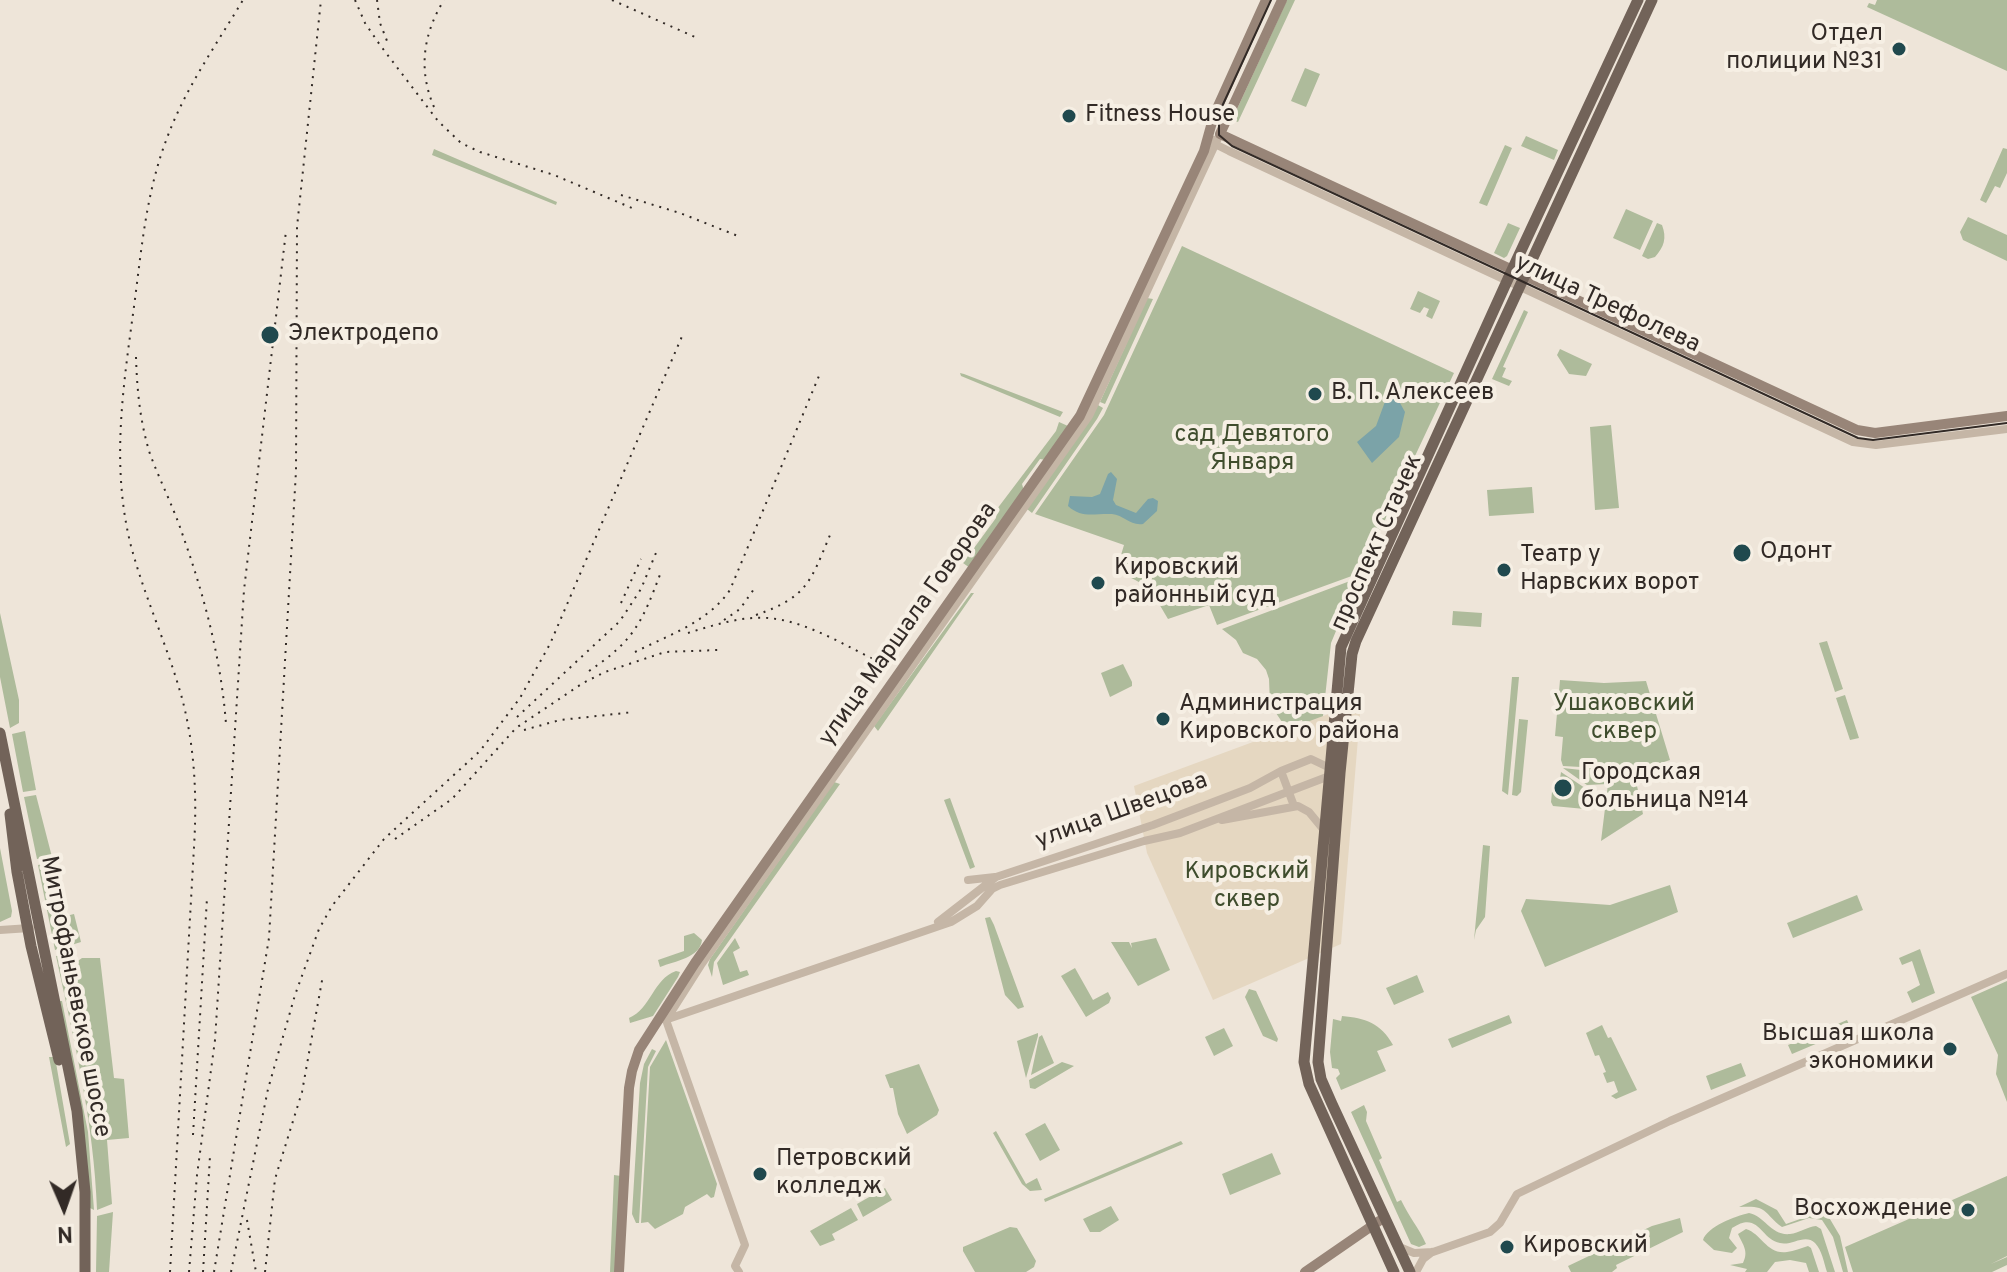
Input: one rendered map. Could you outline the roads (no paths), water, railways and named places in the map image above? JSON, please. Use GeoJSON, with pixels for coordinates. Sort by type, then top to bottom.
{"type":"FeatureCollection","features":[{"type":"Feature","properties":{"kind":"main road","name":"улица Маршала Говорова"},"geometry":{"type":"LineString","coordinates":[[619,1272],[635,1059],[703,952],[1084,410],[1204,151],[1208,133],[1266,0]]}},
{"type":"Feature","properties":{"kind":"main road","name":"улица Маршала Говорова"},"geometry":{"type":"LineString","coordinates":[[1218,139],[1282,0]]}},
{"type":"Feature","properties":{"kind":"main road","name":"проспект Стачек"},"geometry":{"type":"LineString","coordinates":[[1394,1272],[1378,1222],[1319,1073],[1318,1062],[1338,669],[1344,637],[1638,0]]}},
{"type":"Feature","properties":{"kind":"main road","name":"проспект Стачек"},"geometry":{"type":"LineString","coordinates":[[1413,1272],[1378,1222],[1309,1084],[1304,1062],[1323,829],[1352,654],[1652,0]]}},
{"type":"Feature","properties":{"kind":"main road","name":"улица Трефолева"},"geometry":{"type":"LineString","coordinates":[[1218,139],[1522,281],[1866,433],[2007,416]]}},
{"type":"Feature","properties":{"kind":"main road","name":"Митрофаньевское шоссе"},"geometry":{"type":"LineString","coordinates":[[0,733],[33,928],[80,1131],[86,1213],[85,1272]]}},
{"type":"Feature","properties":{"kind":"main road","name":"Митрофаньевское шоссе"},"geometry":{"type":"LineString","coordinates":[[0,767],[73,1132],[79,1213],[78,1272]]}},
{"type":"Feature","properties":{"kind":"main road"},"geometry":{"type":"LineString","coordinates":[[1305,1272],[1378,1222]]}},
{"type":"Feature","properties":{"kind":"street"},"geometry":{"type":"LineString","coordinates":[[1208,133],[1218,139]]}},
{"type":"Feature","properties":{"kind":"street","name":"улица Маршала Говорова"},"geometry":{"type":"LineString","coordinates":[[661,1022],[1089,416],[1218,139]]}},
{"type":"Feature","properties":{"kind":"street","name":"улица Трефолева"},"geometry":{"type":"LineString","coordinates":[[1522,281],[1858,444],[1876,445],[2007,429]]}},
{"type":"Feature","properties":{"kind":"street","name":"улица Швецова"},"geometry":{"type":"LineString","coordinates":[[926,929],[996,877],[1153,825],[1250,788],[1311,759],[1333,772]]}},
{"type":"Feature","properties":{"kind":"street"},"geometry":{"type":"LineString","coordinates":[[1281,771],[1294,806]]}},
{"type":"Feature","properties":{"kind":"street"},"geometry":{"type":"LineString","coordinates":[[1213,821],[1333,772]]}},
{"type":"Feature","properties":{"kind":"street"},"geometry":{"type":"LineString","coordinates":[[1213,821],[1294,806],[1309,812],[1323,829]]}},
{"type":"Feature","properties":{"kind":"street","name":"улица Швецова"},"geometry":{"type":"LineString","coordinates":[[661,1022],[951,922],[1000,885],[1213,821]]}},
{"type":"Feature","properties":{"kind":"street"},"geometry":{"type":"LineString","coordinates":[[968,880],[996,877]]}},
{"type":"Feature","properties":{"kind":"street"},"geometry":{"type":"LineString","coordinates":[[0,930],[33,928]]}},
{"type":"Feature","properties":{"kind":"street"},"geometry":{"type":"LineString","coordinates":[[1413,1272],[1433,1252],[1490,1232],[1500,1223],[1513,1198],[1530,1188],[1670,1121],[2007,974]]}},
{"type":"Feature","properties":{"kind":"street"},"geometry":{"type":"LineString","coordinates":[[661,1022],[745,1245],[737,1269]]}},
{"type":"Feature","properties":{"kind":"street"},"geometry":{"type":"LineString","coordinates":[[1397,1246],[1414,1253],[1433,1252]]}},
{"type":"Feature","properties":{"kind":"water"},"geometry":{"type":"Polygon","coordinates":[[[1386,399],[1400,403],[1405,412],[1399,437],[1372,463],[1357,442],[1376,426],[1386,399]]]}},
{"type":"Feature","properties":{"kind":"water"},"geometry":{"type":"Polygon","coordinates":[[[1111,472],[1117,479],[1113,500],[1116,505],[1136,513],[1148,499],[1158,501],[1157,511],[1143,524],[1112,514],[1084,514],[1068,506],[1070,496],[1092,497],[1100,494],[1111,472]]]}},
{"type":"Feature","properties":{"kind":"tram line"},"geometry":{"type":"LineString","coordinates":[[1271,0],[1219,113],[1219,135],[1232,146],[1858,438],[1873,440],[2007,423]]}},
{"type":"Feature","properties":{"kind":"railway"},"geometry":{"type":"LineString","coordinates":[[170,1272],[194,847],[194,774],[183,702],[131,546],[121,484],[121,422],[143,238],[160,158],[183,102],[243,0]]}},
{"type":"Feature","properties":{"kind":"railway"},"geometry":{"type":"LineString","coordinates":[[214,1272],[269,938],[296,471],[297,227],[321,0]]}},
{"type":"Feature","properties":{"kind":"railway"},"geometry":{"type":"LineString","coordinates":[[355,0],[365,23],[380,45],[438,121],[461,143],[554,175],[632,208]]}},
{"type":"Feature","properties":{"kind":"railway"},"geometry":{"type":"LineString","coordinates":[[377,0],[380,23],[389,46]]}},
{"type":"Feature","properties":{"kind":"railway"},"geometry":{"type":"LineString","coordinates":[[434,107],[426,79],[425,52],[431,26],[444,0]]}},
{"type":"Feature","properties":{"kind":"railway"},"geometry":{"type":"LineString","coordinates":[[612,0],[695,37]]}},
{"type":"Feature","properties":{"kind":"railway"},"geometry":{"type":"LineString","coordinates":[[621,195],[680,213],[738,236]]}},
{"type":"Feature","properties":{"kind":"railway"},"geometry":{"type":"LineString","coordinates":[[189,1272],[197,1175],[215,1040],[244,590],[286,231]]}},
{"type":"Feature","properties":{"kind":"railway"},"geometry":{"type":"LineString","coordinates":[[231,1272],[268,1089],[295,995],[319,929],[332,906],[384,839],[480,751],[520,698],[550,644],[683,334]]}},
{"type":"Feature","properties":{"kind":"railway"},"geometry":{"type":"LineString","coordinates":[[136,357],[147,442],[190,556],[204,603],[216,651],[226,724]]}},
{"type":"Feature","properties":{"kind":"railway"},"geometry":{"type":"LineString","coordinates":[[635,652],[699,619],[730,590],[821,371]]}},
{"type":"Feature","properties":{"kind":"railway"},"geometry":{"type":"LineString","coordinates":[[756,615],[786,602],[805,586],[830,535]]}},
{"type":"Feature","properties":{"kind":"railway"},"geometry":{"type":"LineString","coordinates":[[517,717],[620,621],[641,589],[658,548]]}},
{"type":"Feature","properties":{"kind":"railway"},"geometry":{"type":"LineString","coordinates":[[621,603],[641,559]]}},
{"type":"Feature","properties":{"kind":"railway"},"geometry":{"type":"LineString","coordinates":[[589,671],[605,660],[635,629],[661,572]]}},
{"type":"Feature","properties":{"kind":"railway"},"geometry":{"type":"LineString","coordinates":[[724,620],[740,609],[754,589]]}},
{"type":"Feature","properties":{"kind":"railway"},"geometry":{"type":"LineString","coordinates":[[688,633],[748,618],[783,620],[828,636],[885,665]]}},
{"type":"Feature","properties":{"kind":"railway"},"geometry":{"type":"LineString","coordinates":[[395,839],[452,799],[516,728],[583,683],[605,672],[665,652],[718,650]]}},
{"type":"Feature","properties":{"kind":"railway"},"geometry":{"type":"LineString","coordinates":[[524,730],[560,720],[634,712]]}},
{"type":"Feature","properties":{"kind":"railway"},"geometry":{"type":"LineString","coordinates":[[193,1135],[207,898]]}},
{"type":"Feature","properties":{"kind":"railway"},"geometry":{"type":"LineString","coordinates":[[265,1272],[275,1179],[302,1092],[323,975]]}},
{"type":"Feature","properties":{"kind":"railway"},"geometry":{"type":"LineString","coordinates":[[203,1272],[210,1156]]}},
{"type":"Feature","properties":{"kind":"railway"},"geometry":{"type":"LineString","coordinates":[[247,1220],[256,1272]]}},
{"type":"Feature","properties":{"kind":"place","name":"Отдел полиции №31"},"geometry":{"type":"Point","coordinates":[1899,49]}},
{"type":"Feature","properties":{"kind":"place","name":"Fitness House"},"geometry":{"type":"Point","coordinates":[1069,116]}},
{"type":"Feature","properties":{"kind":"place","name":"Электродепо"},"geometry":{"type":"Point","coordinates":[270,335]}},
{"type":"Feature","properties":{"kind":"place","name":"В. П. Алексеев"},"geometry":{"type":"Point","coordinates":[1315,394]}},
{"type":"Feature","properties":{"kind":"place","name":"Одонт"},"geometry":{"type":"Point","coordinates":[1742,553]}},
{"type":"Feature","properties":{"kind":"place","name":"Театр у Нарвских ворот"},"geometry":{"type":"Point","coordinates":[1504,570]}},
{"type":"Feature","properties":{"kind":"place","name":"Кировский районный суд"},"geometry":{"type":"Point","coordinates":[1098,583]}},
{"type":"Feature","properties":{"kind":"place","name":"Администрация Кировского района"},"geometry":{"type":"Point","coordinates":[1163,719]}},
{"type":"Feature","properties":{"kind":"place","name":"Городская больница №14"},"geometry":{"type":"Point","coordinates":[1563,788]}},
{"type":"Feature","properties":{"kind":"place","name":"Высшая школа экономики"},"geometry":{"type":"Point","coordinates":[1950,1049]}},
{"type":"Feature","properties":{"kind":"place","name":"Петровский колледж"},"geometry":{"type":"Point","coordinates":[760,1174]}},
{"type":"Feature","properties":{"kind":"place","name":"Восхождение"},"geometry":{"type":"Point","coordinates":[1968,1210]}},
{"type":"Feature","properties":{"kind":"place","name":"Кировский"},"geometry":{"type":"Point","coordinates":[1507,1247]}},
{"type":"Feature","properties":{"kind":"park label","name":"сад Девятого Января"},"geometry":{"type":"Point","coordinates":[1252,450]}},
{"type":"Feature","properties":{"kind":"park label","name":"Ушаковский сквер"},"geometry":{"type":"Point","coordinates":[1624,719]}},
{"type":"Feature","properties":{"kind":"park label","name":"Кировский сквер"},"geometry":{"type":"Point","coordinates":[1247,887]}}]}
